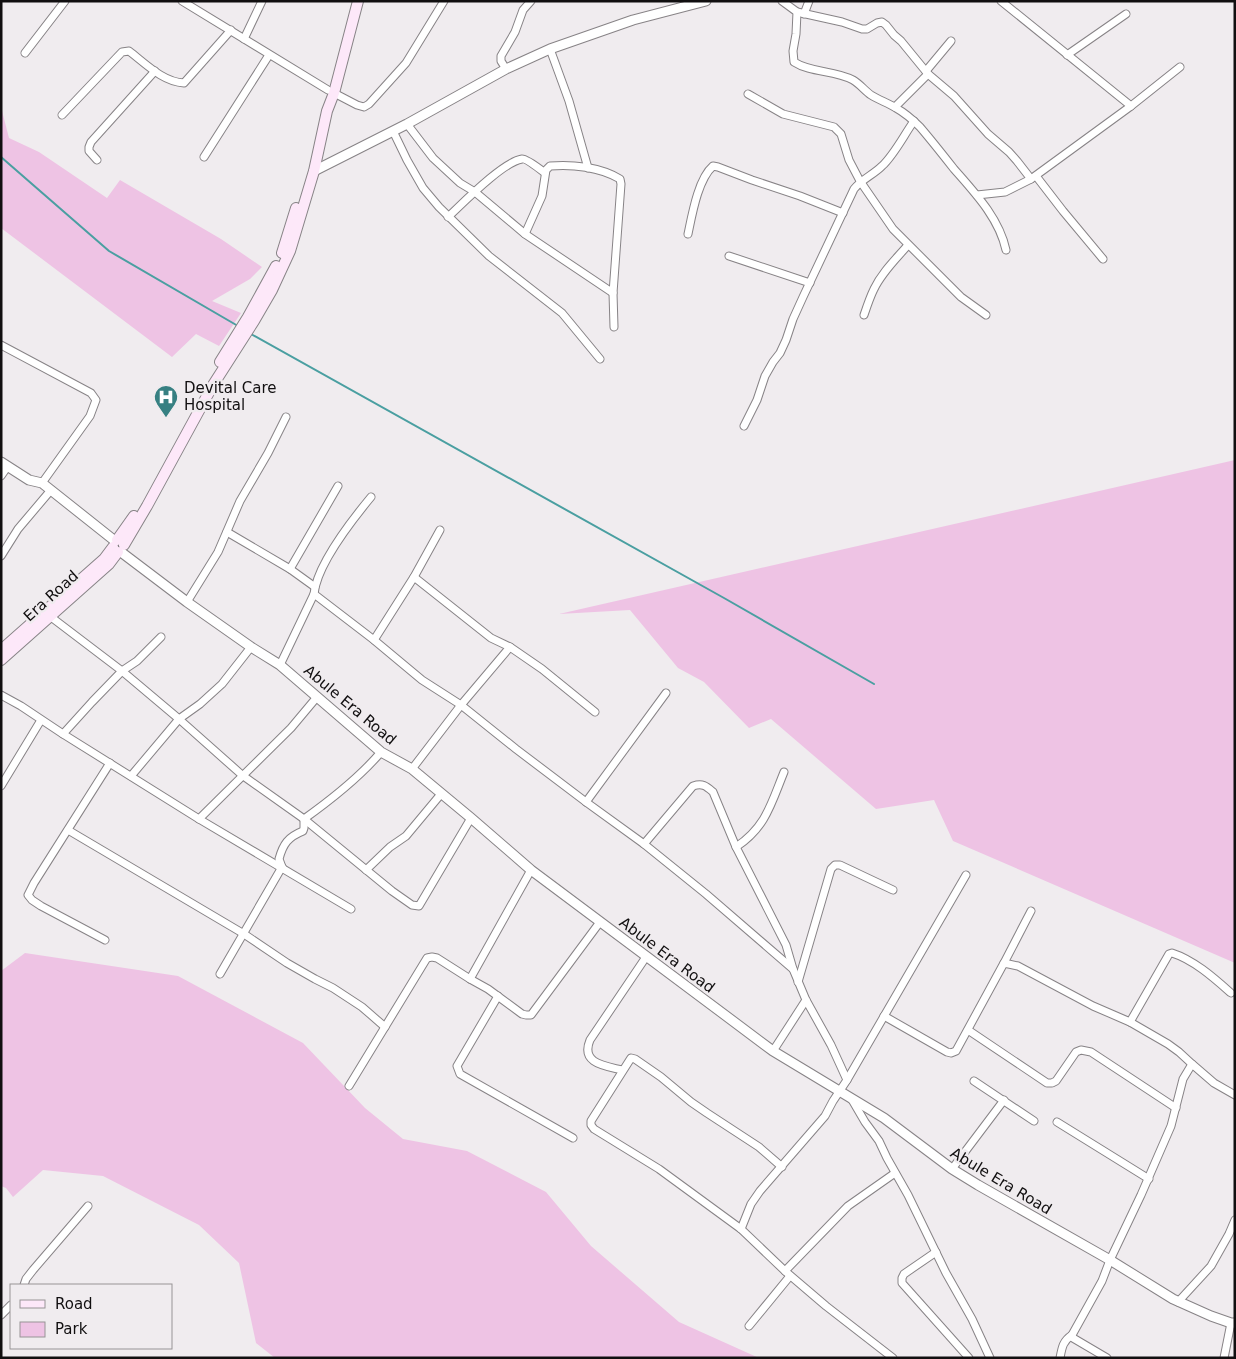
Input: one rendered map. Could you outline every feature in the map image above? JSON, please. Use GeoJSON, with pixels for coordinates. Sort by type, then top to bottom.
{"type":"FeatureCollection","features":[{"type":"Feature","properties":{"kind":"main road"},"geometry":{"type":"LineString","coordinates":[[1,650],[118,546],[147,506],[236,343],[272,290],[290,251],[314,172],[351,1]]}},
{"type":"Feature","properties":{"kind":"main road"},"geometry":{"type":"LineString","coordinates":[[251,319],[279,261],[285,244],[358,1]]}},
{"type":"Feature","properties":{"kind":"main road","name":"Era Road"},"geometry":{"type":"LineString","coordinates":[[1,660],[109,564],[118,546]]}},
{"type":"Feature","properties":{"kind":"street"},"geometry":{"type":"LineString","coordinates":[[25,53],[65,1]]}},
{"type":"Feature","properties":{"kind":"street"},"geometry":{"type":"LineString","coordinates":[[182,1],[269,55],[357,106],[364,107],[369,104],[406,63],[444,1]]}},
{"type":"Feature","properties":{"kind":"street"},"geometry":{"type":"LineString","coordinates":[[244,39],[262,1]]}},
{"type":"Feature","properties":{"kind":"street"},"geometry":{"type":"LineString","coordinates":[[506,69],[501,61],[501,56],[515,32],[522,10],[531,1]]}},
{"type":"Feature","properties":{"kind":"street"},"geometry":{"type":"LineString","coordinates":[[314,172],[407,124],[506,69],[550,49],[633,20],[706,1]]}},
{"type":"Feature","properties":{"kind":"street"},"geometry":{"type":"LineString","coordinates":[[782,1],[800,13],[842,22],[862,29],[867,29],[882,22],[886,25],[927,72],[954,96],[988,134],[1033,177],[1103,259]]}},
{"type":"Feature","properties":{"kind":"street"},"geometry":{"type":"LineString","coordinates":[[809,1],[800,13],[793,51],[794,62],[800,66],[830,72],[854,80],[869,94],[914,121],[977,195],[999,229],[1006,250]]}},
{"type":"Feature","properties":{"kind":"street"},"geometry":{"type":"LineString","coordinates":[[1001,1],[1131,106]]}},
{"type":"Feature","properties":{"kind":"street"},"geometry":{"type":"LineString","coordinates":[[1067,55],[1126,14]]}},
{"type":"Feature","properties":{"kind":"street"},"geometry":{"type":"LineString","coordinates":[[62,115],[122,52],[129,51],[164,78],[176,83],[184,83],[231,30]]}},
{"type":"Feature","properties":{"kind":"street"},"geometry":{"type":"LineString","coordinates":[[895,108],[951,41]]}},
{"type":"Feature","properties":{"kind":"street"},"geometry":{"type":"LineString","coordinates":[[550,49],[569,101],[588,168]]}},
{"type":"Feature","properties":{"kind":"street"},"geometry":{"type":"LineString","coordinates":[[204,157],[269,55]]}},
{"type":"Feature","properties":{"kind":"street"},"geometry":{"type":"LineString","coordinates":[[977,195],[1005,192],[1033,177],[1131,106],[1180,67]]}},
{"type":"Feature","properties":{"kind":"street"},"geometry":{"type":"LineString","coordinates":[[97,160],[89,151],[91,142],[155,71]]}},
{"type":"Feature","properties":{"kind":"street"},"geometry":{"type":"LineString","coordinates":[[748,94],[782,114],[834,127],[838,130],[849,160],[860,182],[882,214],[908,245],[961,297],[986,315]]}},
{"type":"Feature","properties":{"kind":"street"},"geometry":{"type":"LineString","coordinates":[[744,426],[757,400],[765,376],[780,353],[793,319],[854,189],[860,182],[883,165],[914,121]]}},
{"type":"Feature","properties":{"kind":"street"},"geometry":{"type":"LineString","coordinates":[[407,124],[433,158],[460,182],[475,192],[525,234],[613,293]]}},
{"type":"Feature","properties":{"kind":"street"},"geometry":{"type":"LineString","coordinates":[[393,131],[423,188],[448,217],[489,256],[562,313],[600,359]]}},
{"type":"Feature","properties":{"kind":"street"},"geometry":{"type":"LineString","coordinates":[[448,217],[508,164],[522,159],[545,173]]}},
{"type":"Feature","properties":{"kind":"street"},"geometry":{"type":"LineString","coordinates":[[525,234],[542,196],[545,173],[550,166],[588,168],[615,176],[620,180],[613,293],[614,327]]}},
{"type":"Feature","properties":{"kind":"street"},"geometry":{"type":"LineString","coordinates":[[688,234],[700,188],[713,166],[800,196],[843,214]]}},
{"type":"Feature","properties":{"kind":"street"},"geometry":{"type":"LineString","coordinates":[[864,315],[873,290],[879,280],[908,245]]}},
{"type":"Feature","properties":{"kind":"street"},"geometry":{"type":"LineString","coordinates":[[730,256],[810,283]]}},
{"type":"Feature","properties":{"kind":"street"},"geometry":{"type":"LineString","coordinates":[[1,345],[91,393],[96,400],[90,416],[42,483]]}},
{"type":"Feature","properties":{"kind":"street"},"geometry":{"type":"LineString","coordinates":[[187,602],[218,552],[240,501],[268,453],[286,417]]}},
{"type":"Feature","properties":{"kind":"street"},"geometry":{"type":"LineString","coordinates":[[1,476],[5,464]]}},
{"type":"Feature","properties":{"kind":"street","name":"Abule Era Road"},"geometry":{"type":"LineString","coordinates":[[5,464],[29,480],[42,483],[187,602],[280,665],[381,752],[412,769],[531,870],[773,1051],[884,1118],[952,1169],[978,1185],[1110,1260],[1178,1302],[1233,1323]]}},
{"type":"Feature","properties":{"kind":"street"},"geometry":{"type":"LineString","coordinates":[[290,569],[338,486]]}},
{"type":"Feature","properties":{"kind":"street"},"geometry":{"type":"LineString","coordinates":[[1,556],[18,529],[51,490]]}},
{"type":"Feature","properties":{"kind":"street"},"geometry":{"type":"LineString","coordinates":[[280,665],[324,564],[354,518],[371,497]]}},
{"type":"Feature","properties":{"kind":"street"},"geometry":{"type":"LineString","coordinates":[[374,640],[414,577],[440,530]]}},
{"type":"Feature","properties":{"kind":"street"},"geometry":{"type":"LineString","coordinates":[[227,532],[290,569],[422,680],[461,705],[586,802],[644,844],[706,894],[793,969]]}},
{"type":"Feature","properties":{"kind":"street"},"geometry":{"type":"LineString","coordinates":[[414,577],[491,638],[510,647],[542,669],[595,712]]}},
{"type":"Feature","properties":{"kind":"street"},"geometry":{"type":"LineString","coordinates":[[51,617],[179,719],[242,775],[304,819],[412,905],[419,906],[471,818]]}},
{"type":"Feature","properties":{"kind":"street"},"geometry":{"type":"LineString","coordinates":[[63,734],[122,672],[137,661],[161,636]]}},
{"type":"Feature","properties":{"kind":"street"},"geometry":{"type":"LineString","coordinates":[[131,776],[179,719],[200,704],[222,684],[251,647]]}},
{"type":"Feature","properties":{"kind":"street"},"geometry":{"type":"LineString","coordinates":[[412,769],[461,705],[510,647]]}},
{"type":"Feature","properties":{"kind":"street"},"geometry":{"type":"LineString","coordinates":[[586,802],[666,693]]}},
{"type":"Feature","properties":{"kind":"street"},"geometry":{"type":"LineString","coordinates":[[1,695],[199,819],[351,909]]}},
{"type":"Feature","properties":{"kind":"street"},"geometry":{"type":"LineString","coordinates":[[199,819],[291,728],[318,697]]}},
{"type":"Feature","properties":{"kind":"street"},"geometry":{"type":"LineString","coordinates":[[2,786],[41,720]]}},
{"type":"Feature","properties":{"kind":"street"},"geometry":{"type":"LineString","coordinates":[[304,819],[338,795],[381,752]]}},
{"type":"Feature","properties":{"kind":"street"},"geometry":{"type":"LineString","coordinates":[[105,940],[41,906],[28,895],[34,882],[110,763]]}},
{"type":"Feature","properties":{"kind":"street"},"geometry":{"type":"LineString","coordinates":[[736,847],[748,839],[760,826],[784,772]]}},
{"type":"Feature","properties":{"kind":"street"},"geometry":{"type":"LineString","coordinates":[[644,844],[693,786],[700,784],[714,792],[736,847],[786,945],[798,983],[832,1045],[847,1080]]}},
{"type":"Feature","properties":{"kind":"street"},"geometry":{"type":"LineString","coordinates":[[366,870],[394,844],[406,836],[441,794]]}},
{"type":"Feature","properties":{"kind":"street"},"geometry":{"type":"LineString","coordinates":[[282,867],[278,859],[282,848],[293,834],[303,831],[304,819]]}},
{"type":"Feature","properties":{"kind":"street"},"geometry":{"type":"LineString","coordinates":[[68,830],[244,934],[287,963],[333,988],[362,1007],[385,1027]]}},
{"type":"Feature","properties":{"kind":"street"},"geometry":{"type":"LineString","coordinates":[[798,983],[831,868],[840,864],[893,890]]}},
{"type":"Feature","properties":{"kind":"street"},"geometry":{"type":"LineString","coordinates":[[220,974],[282,867]]}},
{"type":"Feature","properties":{"kind":"street"},"geometry":{"type":"LineString","coordinates":[[470,979],[531,870]]}},
{"type":"Feature","properties":{"kind":"street"},"geometry":{"type":"LineString","coordinates":[[740,1229],[751,1204],[760,1191],[825,1116],[966,875]]}},
{"type":"Feature","properties":{"kind":"street"},"geometry":{"type":"LineString","coordinates":[[884,1016],[946,1052],[952,1053],[956,1051],[1031,911]]}},
{"type":"Feature","properties":{"kind":"street"},"geometry":{"type":"LineString","coordinates":[[349,1086],[427,958],[437,958],[498,996],[522,1014],[531,1015],[600,922]]}},
{"type":"Feature","properties":{"kind":"street"},"geometry":{"type":"LineString","coordinates":[[1130,1022],[1169,954],[1172,953],[1213,977],[1231,993]]}},
{"type":"Feature","properties":{"kind":"street"},"geometry":{"type":"LineString","coordinates":[[622,1070],[598,1064],[587,1053],[587,1047],[646,957]]}},
{"type":"Feature","properties":{"kind":"street"},"geometry":{"type":"LineString","coordinates":[[1004,963],[1018,966],[1093,1006],[1130,1022],[1168,1044],[1214,1083],[1235,1095]]}},
{"type":"Feature","properties":{"kind":"street"},"geometry":{"type":"LineString","coordinates":[[498,996],[457,1066],[460,1074],[574,1138]]}},
{"type":"Feature","properties":{"kind":"street"},"geometry":{"type":"LineString","coordinates":[[773,1051],[806,1000]]}},
{"type":"Feature","properties":{"kind":"street"},"geometry":{"type":"LineString","coordinates":[[968,1030],[1047,1083],[1056,1081],[1076,1052],[1081,1050],[1091,1052],[1176,1108]]}},
{"type":"Feature","properties":{"kind":"street"},"geometry":{"type":"LineString","coordinates":[[782,1167],[759,1147],[699,1108],[661,1077],[631,1058],[591,1121],[591,1126],[594,1130],[659,1169],[740,1229],[788,1274],[893,1358]]}},
{"type":"Feature","properties":{"kind":"street"},"geometry":{"type":"LineString","coordinates":[[1060,1358],[1062,1344],[1072,1335],[1102,1281],[1148,1179],[1171,1126],[1182,1079],[1192,1064]]}},
{"type":"Feature","properties":{"kind":"street"},"geometry":{"type":"LineString","coordinates":[[974,1081],[1034,1120]]}},
{"type":"Feature","properties":{"kind":"street"},"geometry":{"type":"LineString","coordinates":[[851,1098],[882,1146],[972,1319],[990,1358]]}},
{"type":"Feature","properties":{"kind":"street"},"geometry":{"type":"LineString","coordinates":[[952,1169],[1004,1100]]}},
{"type":"Feature","properties":{"kind":"street"},"geometry":{"type":"LineString","coordinates":[[1057,1122],[1148,1179]]}},
{"type":"Feature","properties":{"kind":"street"},"geometry":{"type":"LineString","coordinates":[[749,1326],[788,1274],[848,1206],[895,1173]]}},
{"type":"Feature","properties":{"kind":"street"},"geometry":{"type":"LineString","coordinates":[[25,1284],[33,1270],[88,1206]]}},
{"type":"Feature","properties":{"kind":"street"},"geometry":{"type":"LineString","coordinates":[[1178,1302],[1211,1266],[1230,1234],[1235,1220]]}},
{"type":"Feature","properties":{"kind":"street"},"geometry":{"type":"LineString","coordinates":[[936,1252],[904,1274],[902,1282],[969,1358]]}},
{"type":"Feature","properties":{"kind":"street"},"geometry":{"type":"LineString","coordinates":[[1224,1358],[1233,1323]]}},
{"type":"Feature","properties":{"kind":"street"},"geometry":{"type":"LineString","coordinates":[[1072,1335],[1073,1338],[1105,1357]]}},
{"type":"Feature","properties":{"kind":"green space"},"geometry":{"type":"Polygon","coordinates":[[[1,107],[9,138],[39,152],[107,198],[120,180],[221,239],[262,267],[250,279],[212,301],[241,313],[219,346],[196,334],[172,357],[1,228],[1,107]]]}},
{"type":"Feature","properties":{"kind":"green space"},"geometry":{"type":"Polygon","coordinates":[[[1235,460],[1235,963],[953,841],[934,800],[876,809],[771,719],[749,728],[704,682],[678,668],[630,610],[559,614],[1235,460]]]}},
{"type":"Feature","properties":{"kind":"green space"},"geometry":{"type":"Polygon","coordinates":[[[25,953],[178,976],[303,1043],[365,1108],[403,1139],[467,1151],[546,1192],[591,1246],[679,1322],[759,1358],[275,1358],[256,1343],[239,1263],[199,1225],[103,1176],[43,1170],[13,1197],[6,1188],[1,1186],[1,971],[25,953]]]}},
{"type":"Feature","properties":{"kind":"waterway"},"geometry":{"type":"LineString","coordinates":[[1,157],[109,251],[238,326]]}},
{"type":"Feature","properties":{"kind":"waterway"},"geometry":{"type":"LineString","coordinates":[[251,334],[724,598],[874,684]]}},
{"type":"Feature","properties":{"kind":"place","name":"Devital Care Hospital"},"geometry":{"type":"Point","coordinates":[166,418]}}]}
